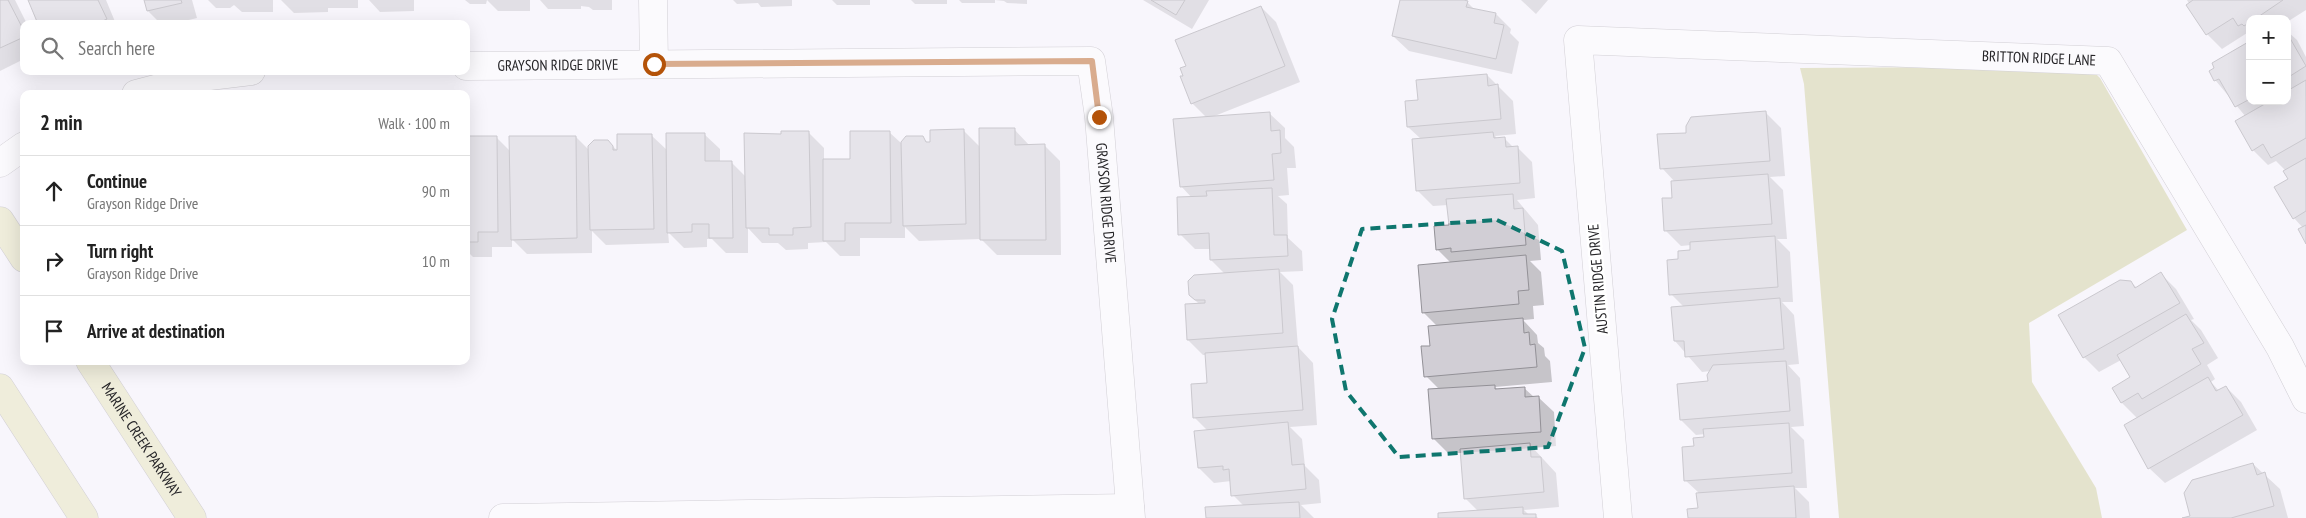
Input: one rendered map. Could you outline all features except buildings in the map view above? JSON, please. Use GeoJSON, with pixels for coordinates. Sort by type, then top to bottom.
{"type":"FeatureCollection","features":[{"type":"Feature","properties":{"kind":"main road"},"geometry":{"type":"LineString","coordinates":[[0,221],[20,252]]}},
{"type":"Feature","properties":{"kind":"main road","name":"MARINE CREEK PARKWAY"},"geometry":{"type":"LineString","coordinates":[[93,365],[192,518]]}},
{"type":"Feature","properties":{"kind":"main road"},"geometry":{"type":"LineString","coordinates":[[0,388],[84,518]]}},
{"type":"Feature","properties":{"kind":"street"},"geometry":{"type":"LineString","coordinates":[[653,0],[654,64]]}},
{"type":"Feature","properties":{"kind":"street","name":"BRITTON RIDGE LANE"},"geometry":{"type":"LineString","coordinates":[[1578,40],[2108,61],[2280,347],[2306,399]]}},
{"type":"Feature","properties":{"kind":"street","name":"AUSTIN RIDGE DRIVE"},"geometry":{"type":"LineString","coordinates":[[1578,40],[1618,518]]}},
{"type":"Feature","properties":{"kind":"street","name":"GRAYSON RIDGE DRIVE"},"geometry":{"type":"LineString","coordinates":[[470,66],[1092,61],[1099,117],[1130,513]]}},
{"type":"Feature","properties":{"kind":"street"},"geometry":{"type":"LineString","coordinates":[[151,90],[201,77],[218,75]]}},
{"type":"Feature","properties":{"kind":"street"},"geometry":{"type":"LineString","coordinates":[[0,163],[20,149]]}},
{"type":"Feature","properties":{"kind":"street"},"geometry":{"type":"LineString","coordinates":[[504,518],[1130,513]]}},
{"type":"Feature","properties":{"kind":"highlighted area"},"geometry":{"type":"Polygon","coordinates":[[[1497,220],[1562,251],[1585,348],[1548,447],[1399,457],[1346,391],[1332,319],[1362,229],[1497,220]]]}},
{"type":"Feature","properties":{"kind":"green space"},"geometry":{"type":"Polygon","coordinates":[[[2088,66],[2100,78],[2187,230],[2029,323],[2032,382],[2096,488],[2102,518],[1839,518],[1804,84],[1800,68],[2088,66]]]}},
{"type":"Feature","properties":{"kind":"route"},"geometry":{"type":"LineString","coordinates":[[654,64],[1092,61],[1099,117]]}}]}
